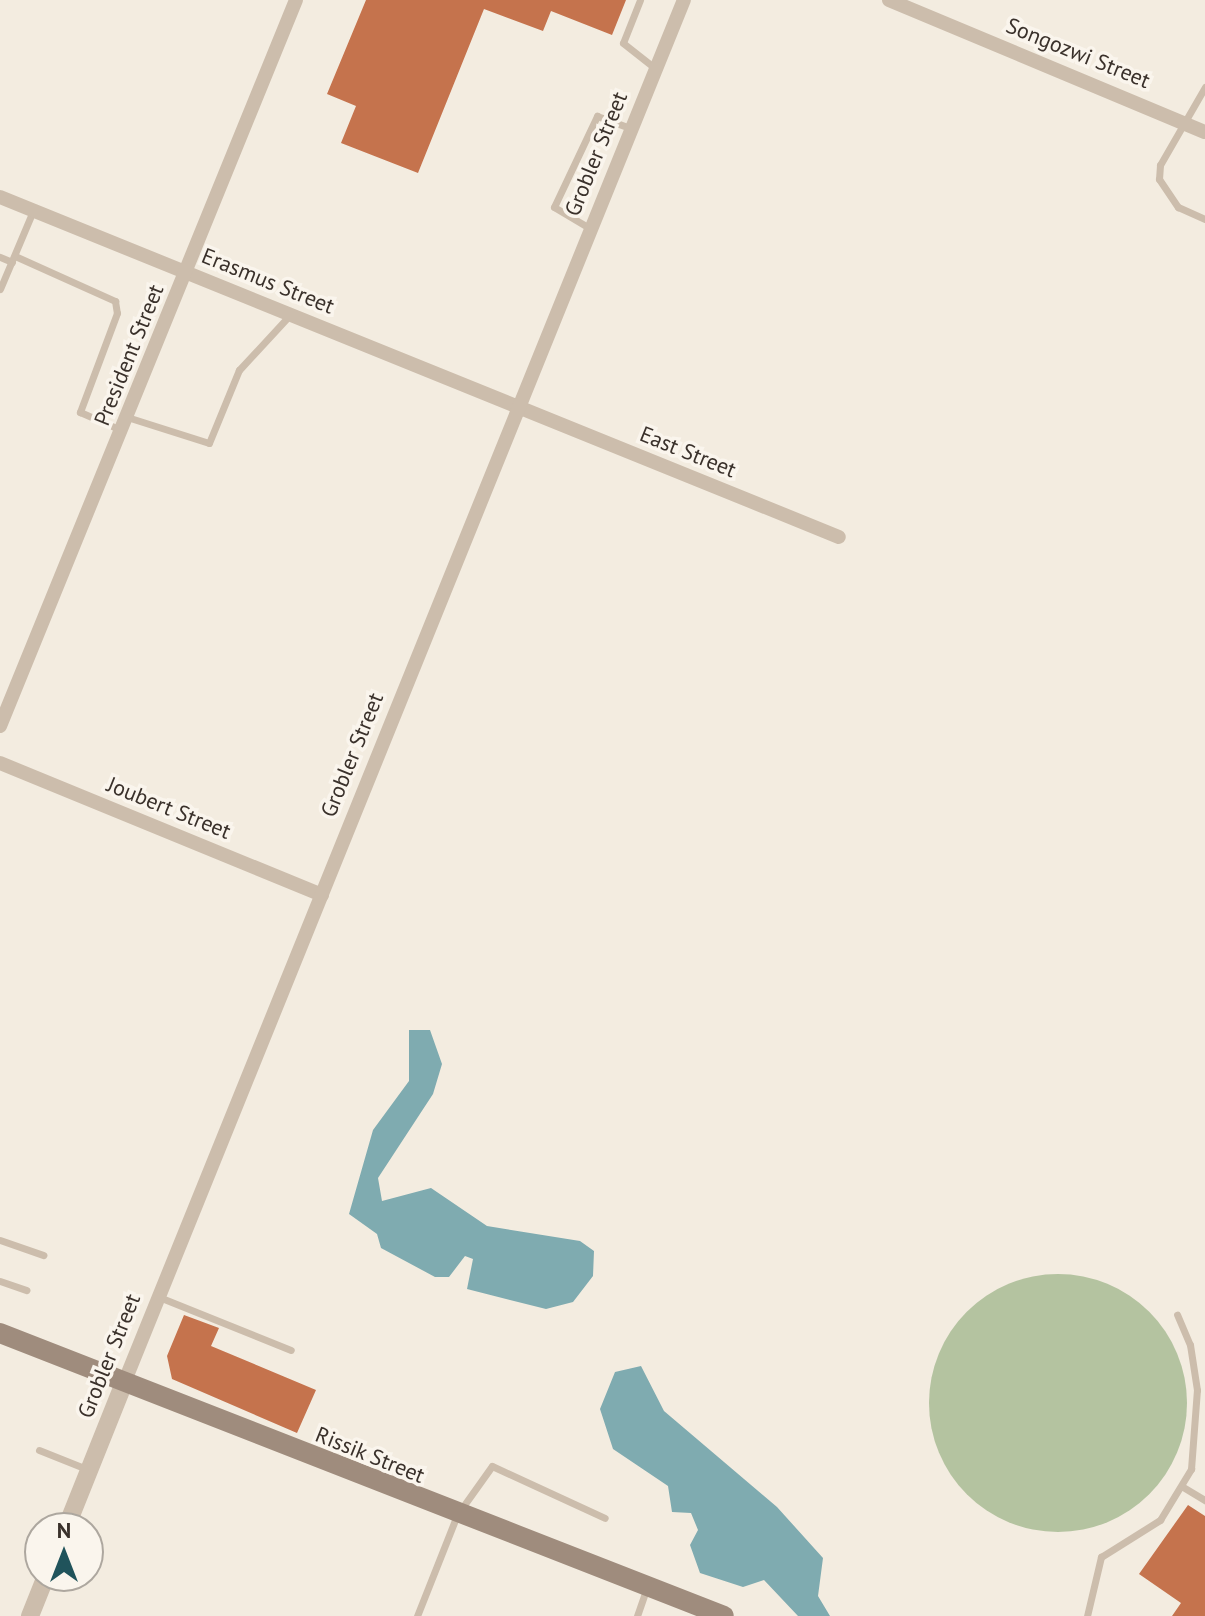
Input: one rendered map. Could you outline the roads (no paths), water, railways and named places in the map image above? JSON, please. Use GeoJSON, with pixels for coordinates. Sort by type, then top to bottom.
{"type":"FeatureCollection","features":[{"type":"Feature","properties":{"kind":"main road","name":"Rissik Street"},"geometry":{"type":"LineString","coordinates":[[0,1333],[646,1590],[724,1616]]}},
{"type":"Feature","properties":{"kind":"street","name":"President Street"},"geometry":{"type":"LineString","coordinates":[[0,726],[6,694],[124,424],[296,0]]}},
{"type":"Feature","properties":{"kind":"street","name":"Grobler Street"},"geometry":{"type":"LineString","coordinates":[[72,1512],[684,0]]}},
{"type":"Feature","properties":{"kind":"street","name":"Songozwi Street"},"geometry":{"type":"LineString","coordinates":[[889,0],[1205,132]]}},
{"type":"Feature","properties":{"kind":"street","name":"Erasmus Street"},"geometry":{"type":"LineString","coordinates":[[0,197],[519,407]]}},
{"type":"Feature","properties":{"kind":"street","name":"East Street"},"geometry":{"type":"LineString","coordinates":[[519,407],[839,537]]}},
{"type":"Feature","properties":{"kind":"street","name":"Joubert Street"},"geometry":{"type":"LineString","coordinates":[[0,763],[322,895]]}},
{"type":"Feature","properties":{"kind":"street"},"geometry":{"type":"LineString","coordinates":[[30,1616],[40,1592]]}},
{"type":"Feature","properties":{"kind":"lane"},"geometry":{"type":"LineString","coordinates":[[640,0],[623,43],[656,69]]}},
{"type":"Feature","properties":{"kind":"lane"},"geometry":{"type":"LineString","coordinates":[[1205,87],[1188,125],[1160,165],[1159,179],[1178,207],[1205,219]]}},
{"type":"Feature","properties":{"kind":"lane"},"geometry":{"type":"LineString","coordinates":[[591,229],[554,207],[597,116],[632,129]]}},
{"type":"Feature","properties":{"kind":"lane"},"geometry":{"type":"LineString","coordinates":[[0,289],[33,211]]}},
{"type":"Feature","properties":{"kind":"lane"},"geometry":{"type":"LineString","coordinates":[[0,257],[14,259],[115,301],[117,313],[80,412],[209,443],[239,370],[291,314]]}},
{"type":"Feature","properties":{"kind":"lane"},"geometry":{"type":"LineString","coordinates":[[0,1240],[43,1255]]}},
{"type":"Feature","properties":{"kind":"lane"},"geometry":{"type":"LineString","coordinates":[[0,1281],[26,1290]]}},
{"type":"Feature","properties":{"kind":"lane"},"geometry":{"type":"LineString","coordinates":[[159,1297],[291,1350]]}},
{"type":"Feature","properties":{"kind":"lane"},"geometry":{"type":"LineString","coordinates":[[1087,1616],[1101,1557],[1149,1531],[1183,1487],[1195,1453],[1201,1390],[1190,1345],[1177,1315]]}},
{"type":"Feature","properties":{"kind":"lane"},"geometry":{"type":"LineString","coordinates":[[39,1450],[89,1470]]}},
{"type":"Feature","properties":{"kind":"lane"},"geometry":{"type":"LineString","coordinates":[[417,1616],[457,1515],[481,1474],[500,1466],[605,1518]]}},
{"type":"Feature","properties":{"kind":"lane"},"geometry":{"type":"LineString","coordinates":[[1183,1487],[1205,1500]]}},
{"type":"Feature","properties":{"kind":"lane"},"geometry":{"type":"LineString","coordinates":[[637,1616],[646,1590]]}},
{"type":"Feature","properties":{"kind":"water"},"geometry":{"type":"Polygon","coordinates":[[[409,1030],[430,1030],[442,1064],[433,1094],[378,1178],[382,1201],[431,1188],[487,1226],[580,1241],[594,1251],[593,1276],[573,1302],[546,1309],[467,1289],[473,1259],[465,1256],[449,1277],[435,1277],[381,1248],[377,1234],[349,1214],[373,1130],[409,1081],[409,1030]]]}},
{"type":"Feature","properties":{"kind":"water"},"geometry":{"type":"Polygon","coordinates":[[[641,1366],[664,1411],[777,1507],[823,1558],[818,1596],[830,1616],[798,1616],[764,1580],[743,1587],[700,1573],[690,1545],[698,1530],[691,1513],[672,1512],[668,1486],[613,1449],[600,1409],[615,1372],[641,1366]]]}}]}
